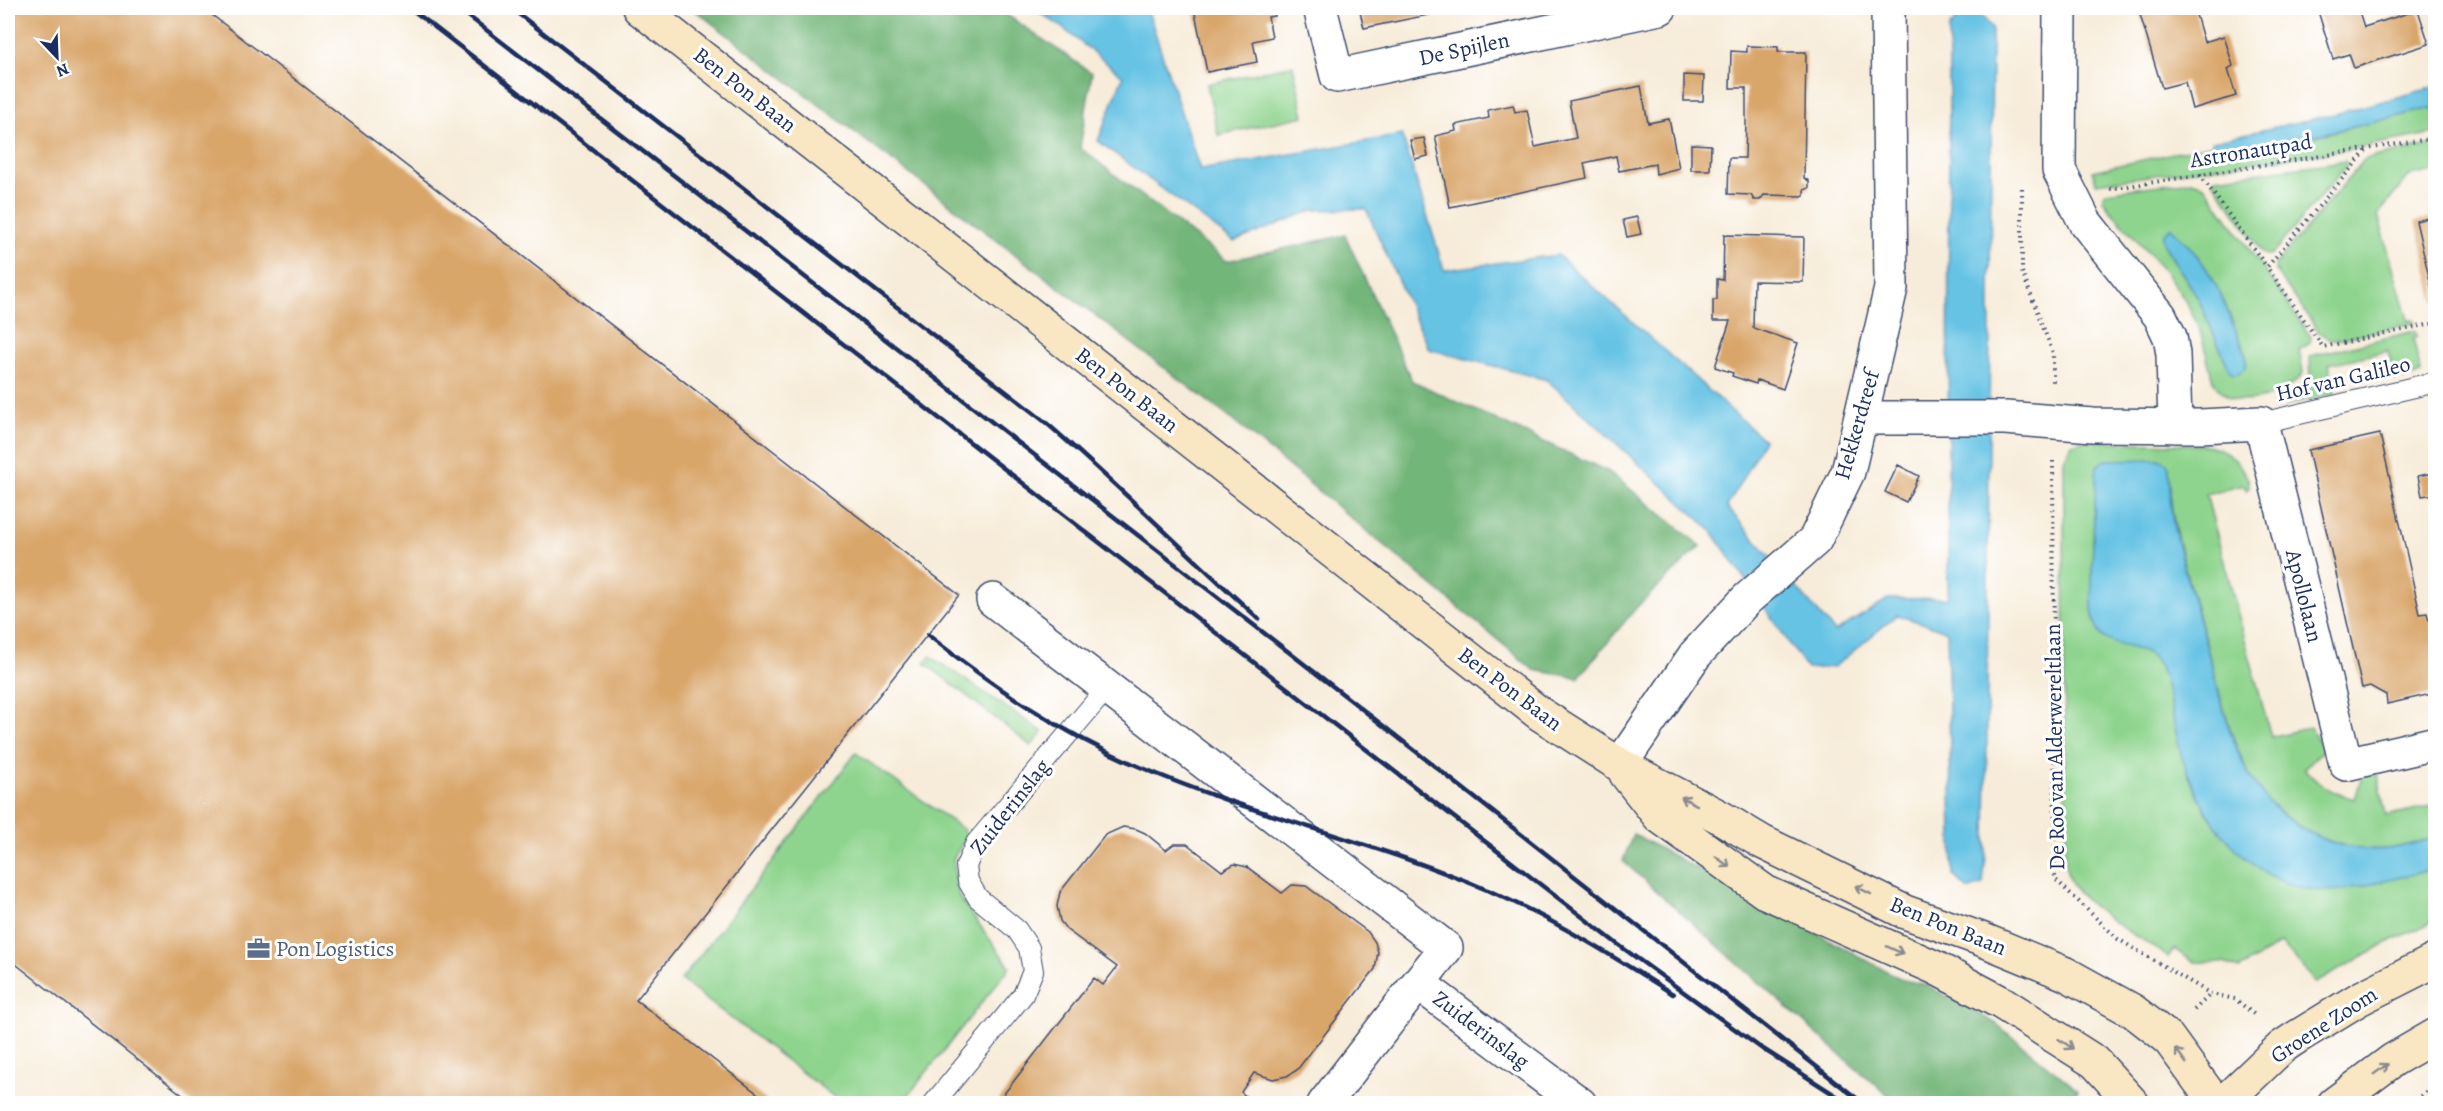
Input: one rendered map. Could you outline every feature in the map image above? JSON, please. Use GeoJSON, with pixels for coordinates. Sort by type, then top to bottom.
{"type":"FeatureCollection","features":[{"type":"Feature","properties":{"kind":"street","name":"Ben Pon Baan"},"geometry":{"type":"LineString","coordinates":[[639,8],[1540,714],[1620,765],[1720,817],[1762,842],[1905,912],[1981,939],[2066,974],[2133,1011],[2168,1038],[2216,1104]]}},
{"type":"Feature","properties":{"kind":"street","name":"De Spijlen"},"geometry":{"type":"LineString","coordinates":[[1320,8],[1337,76],[1660,8]]}},
{"type":"Feature","properties":{"kind":"street","name":"Hekkerdreef"},"geometry":{"type":"LineString","coordinates":[[1620,765],[1695,655],[1747,599],[1815,540],[1848,472],[1891,288],[1888,8]]}},
{"type":"Feature","properties":{"kind":"street"},"geometry":{"type":"LineString","coordinates":[[2060,8],[2059,170],[2085,222],[2160,316],[2170,337],[2173,354],[2175,426]]}},
{"type":"Feature","properties":{"kind":"street"},"geometry":{"type":"LineString","coordinates":[[1862,417],[2005,418],[2093,425],[2175,426],[2261,423]]}},
{"type":"Feature","properties":{"kind":"street","name":"Apollolaan"},"geometry":{"type":"LineString","coordinates":[[2261,423],[2346,764],[2436,744]]}},
{"type":"Feature","properties":{"kind":"street"},"geometry":{"type":"LineString","coordinates":[[993,600],[1446,948],[1418,983]]}},
{"type":"Feature","properties":{"kind":"street","name":"Ben Pon Baan"},"geometry":{"type":"LineString","coordinates":[[1620,765],[1659,816],[1765,892],[1936,968],[2002,1003],[2095,1062],[2133,1104]]}},
{"type":"Feature","properties":{"kind":"street","name":"Groene Zoom"},"geometry":{"type":"LineString","coordinates":[[2222,1104],[2282,1047],[2359,999],[2436,960]]}},
{"type":"Feature","properties":{"kind":"street","name":"Zuiderinslag"},"geometry":{"type":"LineString","coordinates":[[1324,1104],[1418,983],[1580,1104]]}},
{"type":"Feature","properties":{"kind":"street"},"geometry":{"type":"LineString","coordinates":[[2334,1104],[2393,1060],[2436,1035]]}},
{"type":"Feature","properties":{"kind":"lane","name":"Hof van Galileo"},"geometry":{"type":"LineString","coordinates":[[2261,423],[2436,381]]}},
{"type":"Feature","properties":{"kind":"lane","name":"Zuiderinslag"},"geometry":{"type":"LineString","coordinates":[[933,1104],[1023,995],[1033,971],[1029,948],[1017,930],[978,898],[969,881],[966,866],[976,843],[1107,688]]}},
{"type":"Feature","properties":{"kind":"path","name":"Astronautpad"},"geometry":{"type":"LineString","coordinates":[[2071,195],[2436,138]]}},
{"type":"Feature","properties":{"kind":"path"},"geometry":{"type":"LineString","coordinates":[[2266,267],[2367,150]]}},
{"type":"Feature","properties":{"kind":"path"},"geometry":{"type":"LineString","coordinates":[[2200,175],[2323,347],[2436,323]]}},
{"type":"Feature","properties":{"kind":"path","name":"De Roo van Alderwereltlaan"},"geometry":{"type":"LineString","coordinates":[[2022,187],[2022,272],[2053,353],[2055,879],[2118,939],[2211,994]]}},
{"type":"Feature","properties":{"kind":"path"},"geometry":{"type":"LineString","coordinates":[[2412,1104],[2436,1084]]}},
{"type":"Feature","properties":{"kind":"green space"},"geometry":{"type":"Polygon","coordinates":[[[692,8],[997,8],[1092,73],[1080,148],[1227,261],[1345,235],[1412,381],[1609,472],[1701,546],[1637,607],[1578,678],[1534,670],[1239,425],[692,8]]]}},
{"type":"Feature","properties":{"kind":"green space"},"geometry":{"type":"Polygon","coordinates":[[[1293,65],[1304,116],[1218,135],[1207,84],[1293,65]]]}},
{"type":"Feature","properties":{"kind":"green space"},"geometry":{"type":"Polygon","coordinates":[[[2435,107],[2435,133],[2345,150],[2096,183],[2092,171],[2210,145],[2216,152],[2291,142],[2435,107]]]}},
{"type":"Feature","properties":{"kind":"green space"},"geometry":{"type":"Polygon","coordinates":[[[2435,144],[2435,171],[2409,176],[2378,215],[2408,320],[2413,320],[2414,323],[2330,340],[2319,332],[2276,271],[2275,265],[2365,159],[2435,144]]]}},
{"type":"Feature","properties":{"kind":"green space"},"geometry":{"type":"Polygon","coordinates":[[[2345,161],[2347,165],[2272,254],[2266,255],[2213,181],[2215,178],[2345,161]]]}},
{"type":"Feature","properties":{"kind":"green space"},"geometry":{"type":"Polygon","coordinates":[[[2192,181],[2204,185],[2311,337],[2310,343],[2299,350],[2303,372],[2301,376],[2269,397],[2256,400],[2232,398],[2222,391],[2213,381],[2201,334],[2187,304],[2157,262],[2110,210],[2103,200],[2103,195],[2107,192],[2192,181]],[[2170,228],[2163,236],[2164,245],[2197,296],[2230,371],[2239,373],[2246,363],[2246,356],[2232,321],[2217,287],[2185,241],[2170,228]]]}},
{"type":"Feature","properties":{"kind":"green space"},"geometry":{"type":"Polygon","coordinates":[[[2415,331],[2417,337],[2413,338],[2421,374],[2395,380],[2388,351],[2329,364],[2335,394],[2284,405],[2287,399],[2311,380],[2310,356],[2415,331]]]}},
{"type":"Feature","properties":{"kind":"green space"},"geometry":{"type":"Polygon","coordinates":[[[2081,441],[2206,445],[2224,451],[2234,458],[2247,478],[2249,488],[2247,490],[2245,485],[2206,494],[2271,737],[2310,727],[2324,750],[2304,768],[2314,779],[2333,791],[2355,799],[2363,773],[2378,775],[2386,816],[2435,805],[2435,838],[2387,849],[2344,846],[2304,830],[2270,803],[2246,768],[2226,717],[2180,550],[2172,510],[2169,470],[2097,466],[2093,616],[2114,643],[2142,650],[2159,665],[2166,683],[2176,733],[2196,791],[2207,813],[2226,838],[2309,887],[2336,890],[2435,869],[2435,921],[2384,944],[2316,983],[2281,943],[2240,969],[2225,963],[2194,962],[2174,949],[2168,957],[2102,913],[2089,903],[2072,884],[2065,857],[2064,459],[2072,444],[2081,441]]]}},
{"type":"Feature","properties":{"kind":"green space"},"geometry":{"type":"Polygon","coordinates":[[[930,656],[1043,732],[1031,746],[925,663],[930,656]]]}},
{"type":"Feature","properties":{"kind":"green space"},"geometry":{"type":"Polygon","coordinates":[[[856,753],[964,830],[967,836],[953,859],[959,897],[1010,967],[902,1103],[842,1103],[681,980],[856,753]]]}},
{"type":"Feature","properties":{"kind":"green space"},"geometry":{"type":"Polygon","coordinates":[[[1633,834],[1903,980],[1924,984],[1995,1023],[2078,1090],[2066,1103],[1898,1103],[1854,1067],[1623,861],[1633,834]]]}},
{"type":"Feature","properties":{"kind":"water"},"geometry":{"type":"Polygon","coordinates":[[[1033,8],[1147,8],[1200,170],[1402,135],[1444,270],[1558,255],[1764,440],[1727,507],[1835,632],[1888,599],[1948,598],[1949,28],[1965,8],[1975,8],[1992,28],[1986,856],[1983,884],[1968,890],[1953,875],[1947,631],[1897,615],[1834,667],[1807,669],[1711,530],[1547,380],[1429,349],[1366,209],[1313,210],[1234,242],[1098,141],[1123,76],[1060,26],[1033,8]]]}},
{"type":"Feature","properties":{"kind":"water"},"geometry":{"type":"Polygon","coordinates":[[[2435,87],[2435,107],[2355,127],[2273,143],[2218,152],[2211,147],[2212,141],[2335,114],[2435,87]]]}},
{"type":"Feature","properties":{"kind":"water"},"geometry":{"type":"Polygon","coordinates":[[[2171,228],[2202,262],[2223,300],[2245,353],[2245,368],[2239,373],[2233,374],[2230,371],[2197,296],[2164,245],[2163,235],[2171,228]]]}},
{"type":"Feature","properties":{"kind":"water"},"geometry":{"type":"Polygon","coordinates":[[[2158,459],[2166,462],[2169,467],[2171,508],[2176,537],[2224,709],[2240,756],[2258,789],[2288,819],[2305,830],[2345,846],[2387,849],[2435,838],[2435,869],[2338,890],[2310,889],[2284,882],[2260,869],[2221,832],[2193,785],[2183,760],[2167,690],[2156,660],[2143,651],[2113,643],[2104,637],[2097,628],[2092,609],[2097,466],[2106,460],[2158,459]]]}},
{"type":"Feature","properties":{"kind":"building"},"geometry":{"type":"Polygon","coordinates":[[[8,8],[203,8],[959,595],[636,1000],[771,1104],[194,1104],[8,958],[8,8]]]}},
{"type":"Feature","properties":{"kind":"building"},"geometry":{"type":"Polygon","coordinates":[[[1194,8],[1273,8],[1275,16],[1268,17],[1272,37],[1253,41],[1257,62],[1207,72],[1194,8]]]}},
{"type":"Feature","properties":{"kind":"building"},"geometry":{"type":"Polygon","coordinates":[[[1359,8],[1437,8],[1438,13],[1364,28],[1359,8]]]}},
{"type":"Feature","properties":{"kind":"building"},"geometry":{"type":"Polygon","coordinates":[[[2138,8],[2194,8],[2204,42],[2224,36],[2233,66],[2228,69],[2236,96],[2192,109],[2185,82],[2162,88],[2138,8]]]}},
{"type":"Feature","properties":{"kind":"building"},"geometry":{"type":"Polygon","coordinates":[[[2317,8],[2358,8],[2364,27],[2418,10],[2429,44],[2354,68],[2349,54],[2333,59],[2317,8]]]}},
{"type":"Feature","properties":{"kind":"building"},"geometry":{"type":"Polygon","coordinates":[[[1747,46],[1778,47],[1778,52],[1806,52],[1804,178],[1809,181],[1809,188],[1804,190],[1804,196],[1764,195],[1760,200],[1754,200],[1751,195],[1728,194],[1729,158],[1745,158],[1746,123],[1746,88],[1730,88],[1731,51],[1747,52],[1747,46]]]}},
{"type":"Feature","properties":{"kind":"building"},"geometry":{"type":"Polygon","coordinates":[[[1684,75],[1704,76],[1703,101],[1684,101],[1684,75]]]}},
{"type":"Feature","properties":{"kind":"building"},"geometry":{"type":"Polygon","coordinates":[[[1641,86],[1648,123],[1669,119],[1679,168],[1656,174],[1655,164],[1619,171],[1616,156],[1584,163],[1587,178],[1450,207],[1435,136],[1456,131],[1455,125],[1489,118],[1488,110],[1513,105],[1515,112],[1527,110],[1535,147],[1576,138],[1569,101],[1641,86]]]}},
{"type":"Feature","properties":{"kind":"building"},"geometry":{"type":"Polygon","coordinates":[[[1424,138],[1428,156],[1415,159],[1410,140],[1424,138]]]}},
{"type":"Feature","properties":{"kind":"building"},"geometry":{"type":"Polygon","coordinates":[[[1691,144],[1711,145],[1710,170],[1691,170],[1691,144]]]}},
{"type":"Feature","properties":{"kind":"building"},"geometry":{"type":"Polygon","coordinates":[[[2436,216],[2436,303],[2435,303],[2416,221],[2436,216]]]}},
{"type":"Feature","properties":{"kind":"building"},"geometry":{"type":"Polygon","coordinates":[[[1637,217],[1641,234],[1627,237],[1623,220],[1637,217]]]}},
{"type":"Feature","properties":{"kind":"building"},"geometry":{"type":"Polygon","coordinates":[[[1724,235],[1804,237],[1803,282],[1754,281],[1753,328],[1798,343],[1783,389],[1757,380],[1756,384],[1732,376],[1733,373],[1715,367],[1730,321],[1713,321],[1713,300],[1717,300],[1717,279],[1723,280],[1724,235]]]}},
{"type":"Feature","properties":{"kind":"building"},"geometry":{"type":"Polygon","coordinates":[[[2380,434],[2420,614],[2427,613],[2429,620],[2436,618],[2436,693],[2387,704],[2386,695],[2370,686],[2362,688],[2308,450],[2380,434]]]}},
{"type":"Feature","properties":{"kind":"building"},"geometry":{"type":"Polygon","coordinates":[[[1898,465],[1919,476],[1906,502],[1885,492],[1898,465]]]}},
{"type":"Feature","properties":{"kind":"building"},"geometry":{"type":"Polygon","coordinates":[[[2432,473],[2436,494],[2422,496],[2418,476],[2432,473]]]}},
{"type":"Feature","properties":{"kind":"building"},"geometry":{"type":"Polygon","coordinates":[[[1123,827],[1145,833],[1166,850],[1174,844],[1187,844],[1222,871],[1234,864],[1247,867],[1282,893],[1292,885],[1306,886],[1368,932],[1378,952],[1375,969],[1297,1070],[1287,1076],[1273,1079],[1254,1073],[1241,1092],[1249,1099],[1245,1104],[996,1104],[1094,978],[1103,985],[1117,967],[1067,930],[1060,921],[1057,906],[1060,892],[1105,835],[1123,827]]]}},
{"type":"Feature","properties":{"kind":"railway"},"geometry":{"type":"LineString","coordinates":[[410,8],[1616,943],[1765,1051]]}},
{"type":"Feature","properties":{"kind":"railway"},"geometry":{"type":"LineString","coordinates":[[458,8],[1353,702],[1864,1104]]}},
{"type":"Feature","properties":{"kind":"railway"},"geometry":{"type":"LineString","coordinates":[[511,8],[1044,421],[1099,469],[1259,619]]}},
{"type":"Feature","properties":{"kind":"railway"},"geometry":{"type":"LineString","coordinates":[[928,635],[1028,707],[1110,753],[1182,784],[1404,858],[1492,892],[1561,927],[1673,994]]}},
{"type":"Feature","properties":{"kind":"railway"},"geometry":{"type":"LineString","coordinates":[[1760,1047],[1849,1104]]}},
{"type":"Feature","properties":{"kind":"place","name":"Pon Logistics"},"geometry":{"type":"Point","coordinates":[258,949]}}]}
